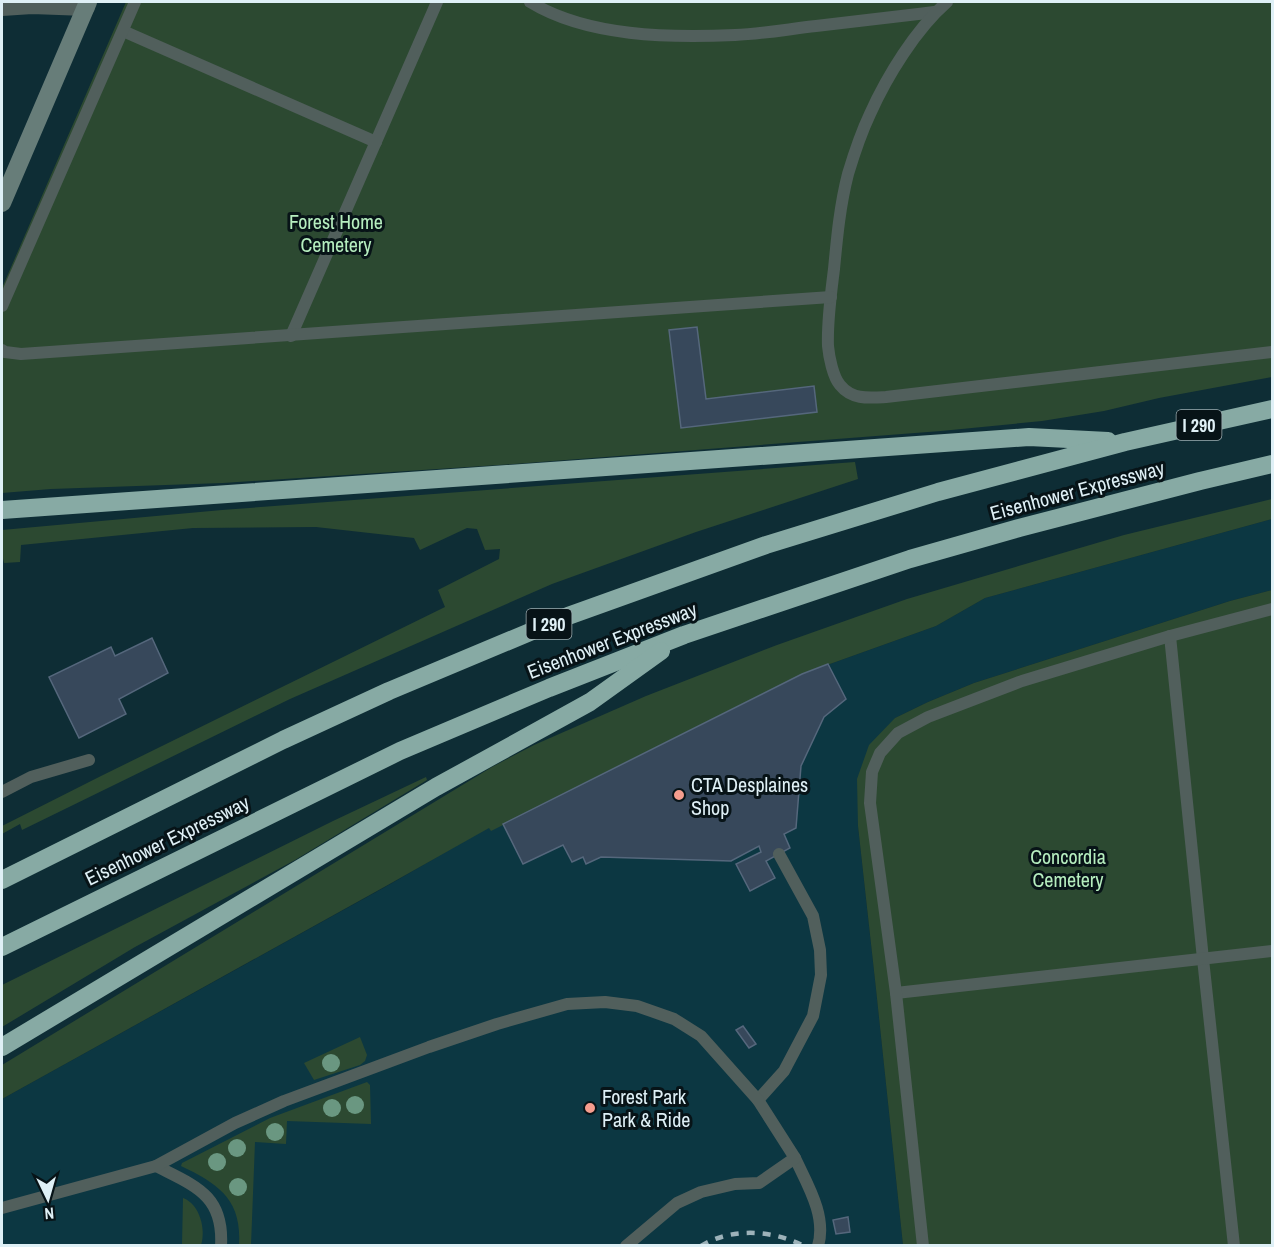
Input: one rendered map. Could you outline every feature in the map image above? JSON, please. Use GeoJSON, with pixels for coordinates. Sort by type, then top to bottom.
{"type":"FeatureCollection","features":[{"type":"Feature","properties":{"kind":"highway","name":"Eisenhower Expressway"},"geometry":{"type":"LineString","coordinates":[[2,880],[283,740],[389,691],[568,616],[766,545],[938,492],[1125,442],[1272,409]]}},
{"type":"Feature","properties":{"kind":"highway"},"geometry":{"type":"LineString","coordinates":[[2,510],[1029,436],[1125,442]]}},
{"type":"Feature","properties":{"kind":"highway","name":"Eisenhower Expressway"},"geometry":{"type":"LineString","coordinates":[[2,947],[400,751],[549,688],[684,635],[910,559],[1019,528],[1272,464]]}},
{"type":"Feature","properties":{"kind":"highway"},"geometry":{"type":"LineString","coordinates":[[2,1047],[436,787],[590,702],[684,635]]}},
{"type":"Feature","properties":{"kind":"main road"},"geometry":{"type":"LineString","coordinates":[[2,203],[87,4]]}},
{"type":"Feature","properties":{"kind":"street"},"geometry":{"type":"LineString","coordinates":[[2,7],[87,4]]}},
{"type":"Feature","properties":{"kind":"lane"},"geometry":{"type":"LineString","coordinates":[[2,306],[135,2]]}},
{"type":"Feature","properties":{"kind":"lane"},"geometry":{"type":"LineString","coordinates":[[291,336],[437,2]]}},
{"type":"Feature","properties":{"kind":"lane"},"geometry":{"type":"LineString","coordinates":[[530,2],[565,18],[603,28],[641,34],[680,35],[736,35],[934,12]]}},
{"type":"Feature","properties":{"kind":"lane"},"geometry":{"type":"LineString","coordinates":[[946,2],[934,12],[913,39],[894,69],[870,113],[848,173],[840,211],[828,347],[832,367],[839,384],[850,394],[864,399],[1272,352]]}},
{"type":"Feature","properties":{"kind":"lane"},"geometry":{"type":"LineString","coordinates":[[123,31],[375,142]]}},
{"type":"Feature","properties":{"kind":"lane"},"geometry":{"type":"LineString","coordinates":[[2,350],[21,354],[831,297]]}},
{"type":"Feature","properties":{"kind":"lane"},"geometry":{"type":"LineString","coordinates":[[923,1245],[896,993],[870,803],[872,772],[880,753],[898,733],[928,717],[1022,681],[1170,636],[1272,609]]}},
{"type":"Feature","properties":{"kind":"lane"},"geometry":{"type":"LineString","coordinates":[[1170,636],[1234,1245]]}},
{"type":"Feature","properties":{"kind":"lane"},"geometry":{"type":"LineString","coordinates":[[2,792],[31,777],[89,760]]}},
{"type":"Feature","properties":{"kind":"lane"},"geometry":{"type":"LineString","coordinates":[[758,1100],[784,1071],[813,1016],[821,975],[820,950],[813,916],[779,854]]}},
{"type":"Feature","properties":{"kind":"lane"},"geometry":{"type":"LineString","coordinates":[[896,993],[1272,951]]}},
{"type":"Feature","properties":{"kind":"lane"},"geometry":{"type":"LineString","coordinates":[[2,1208],[156,1166],[235,1123],[284,1101],[429,1047],[567,1004],[604,1002],[637,1006],[674,1019],[701,1036],[758,1100],[795,1158],[817,1205],[820,1236],[818,1245]]}},
{"type":"Feature","properties":{"kind":"lane"},"geometry":{"type":"LineString","coordinates":[[626,1245],[677,1203],[700,1192],[735,1184],[759,1183],[795,1158]]}},
{"type":"Feature","properties":{"kind":"lane"},"geometry":{"type":"LineString","coordinates":[[156,1166],[200,1189],[215,1206],[222,1229],[221,1245]]}},
{"type":"Feature","properties":{"kind":"shaded area"},"geometry":{"type":"Polygon","coordinates":[[[1272,519],[1272,590],[1230,601],[974,683],[895,718],[858,826],[903,1245],[2,1245],[2,1099],[489,827],[491,830],[802,674],[936,626],[985,598],[1272,519]]]}},
{"type":"Feature","properties":{"kind":"green space","name":"Forest Home Cemetery"},"geometry":{"type":"Polygon","coordinates":[[[126,2],[1272,2],[1272,377],[1159,398],[1104,411],[1042,421],[941,431],[514,464],[223,483],[2,493],[2,288],[126,2]]]}},
{"type":"Feature","properties":{"kind":"green space"},"geometry":{"type":"Polygon","coordinates":[[[855,462],[858,479],[696,532],[552,584],[290,699],[22,830],[20,824],[2,834],[2,826],[445,607],[438,590],[499,559],[500,549],[485,550],[477,529],[467,528],[420,550],[414,538],[316,527],[193,528],[21,545],[20,562],[4,563],[2,530],[222,510],[855,462]]]}},
{"type":"Feature","properties":{"kind":"green space"},"geometry":{"type":"Polygon","coordinates":[[[1272,499],[1272,519],[985,598],[936,626],[802,674],[491,831],[489,828],[2,1099],[2,1065],[492,767],[534,745],[646,696],[777,645],[907,599],[1124,535],[1272,499]]]}},
{"type":"Feature","properties":{"kind":"green space","name":"Concordia Cemetery"},"geometry":{"type":"Polygon","coordinates":[[[1272,590],[1272,1245],[903,1245],[858,826],[857,779],[869,745],[895,718],[974,683],[1230,601],[1272,590]]]}},
{"type":"Feature","properties":{"kind":"green space"},"geometry":{"type":"Polygon","coordinates":[[[426,777],[427,780],[295,860],[135,947],[2,1027],[2,985],[426,777]]]}},
{"type":"Feature","properties":{"kind":"green space"},"geometry":{"type":"Polygon","coordinates":[[[360,1037],[367,1055],[365,1061],[360,1065],[314,1080],[304,1063],[360,1037]]]}},
{"type":"Feature","properties":{"kind":"green space"},"geometry":{"type":"Polygon","coordinates":[[[367,1082],[370,1085],[371,1124],[287,1121],[286,1144],[255,1142],[251,1245],[239,1245],[237,1216],[232,1205],[217,1187],[181,1166],[182,1163],[270,1118],[367,1082]]]}},
{"type":"Feature","properties":{"kind":"green space"},"geometry":{"type":"Polygon","coordinates":[[[183,1198],[194,1206],[200,1218],[203,1232],[201,1245],[182,1245],[183,1198]]]}},
{"type":"Feature","properties":{"kind":"building"},"geometry":{"type":"Polygon","coordinates":[[[697,327],[706,399],[814,386],[817,412],[681,428],[669,330],[697,327]]]}},
{"type":"Feature","properties":{"kind":"building"},"geometry":{"type":"Polygon","coordinates":[[[152,638],[168,673],[119,699],[126,714],[79,738],[49,677],[111,647],[115,656],[152,638]]]}},
{"type":"Feature","properties":{"kind":"building","name":"CTA Desplaines Shop"},"geometry":{"type":"Polygon","coordinates":[[[828,664],[846,699],[824,717],[801,766],[796,828],[784,834],[790,848],[766,861],[775,878],[750,891],[736,864],[761,852],[759,846],[731,861],[601,857],[586,864],[583,857],[572,862],[563,845],[523,864],[503,824],[802,674],[828,664]]]}},
{"type":"Feature","properties":{"kind":"building"},"geometry":{"type":"Polygon","coordinates":[[[743,1026],[756,1044],[749,1048],[736,1030],[743,1026]]]}},
{"type":"Feature","properties":{"kind":"building"},"geometry":{"type":"Polygon","coordinates":[[[848,1217],[850,1232],[836,1234],[833,1220],[848,1217]]]}},
{"type":"Feature","properties":{"kind":"railway"},"geometry":{"type":"LineString","coordinates":[[701,1246],[739,1233],[766,1234],[804,1246]]}},
{"type":"Feature","properties":{"kind":"place","name":"CTA Desplaines Shop"},"geometry":{"type":"Point","coordinates":[679,795]}},
{"type":"Feature","properties":{"kind":"place","name":"Forest Park Park & Ride"},"geometry":{"type":"Point","coordinates":[590,1108]}}]}
